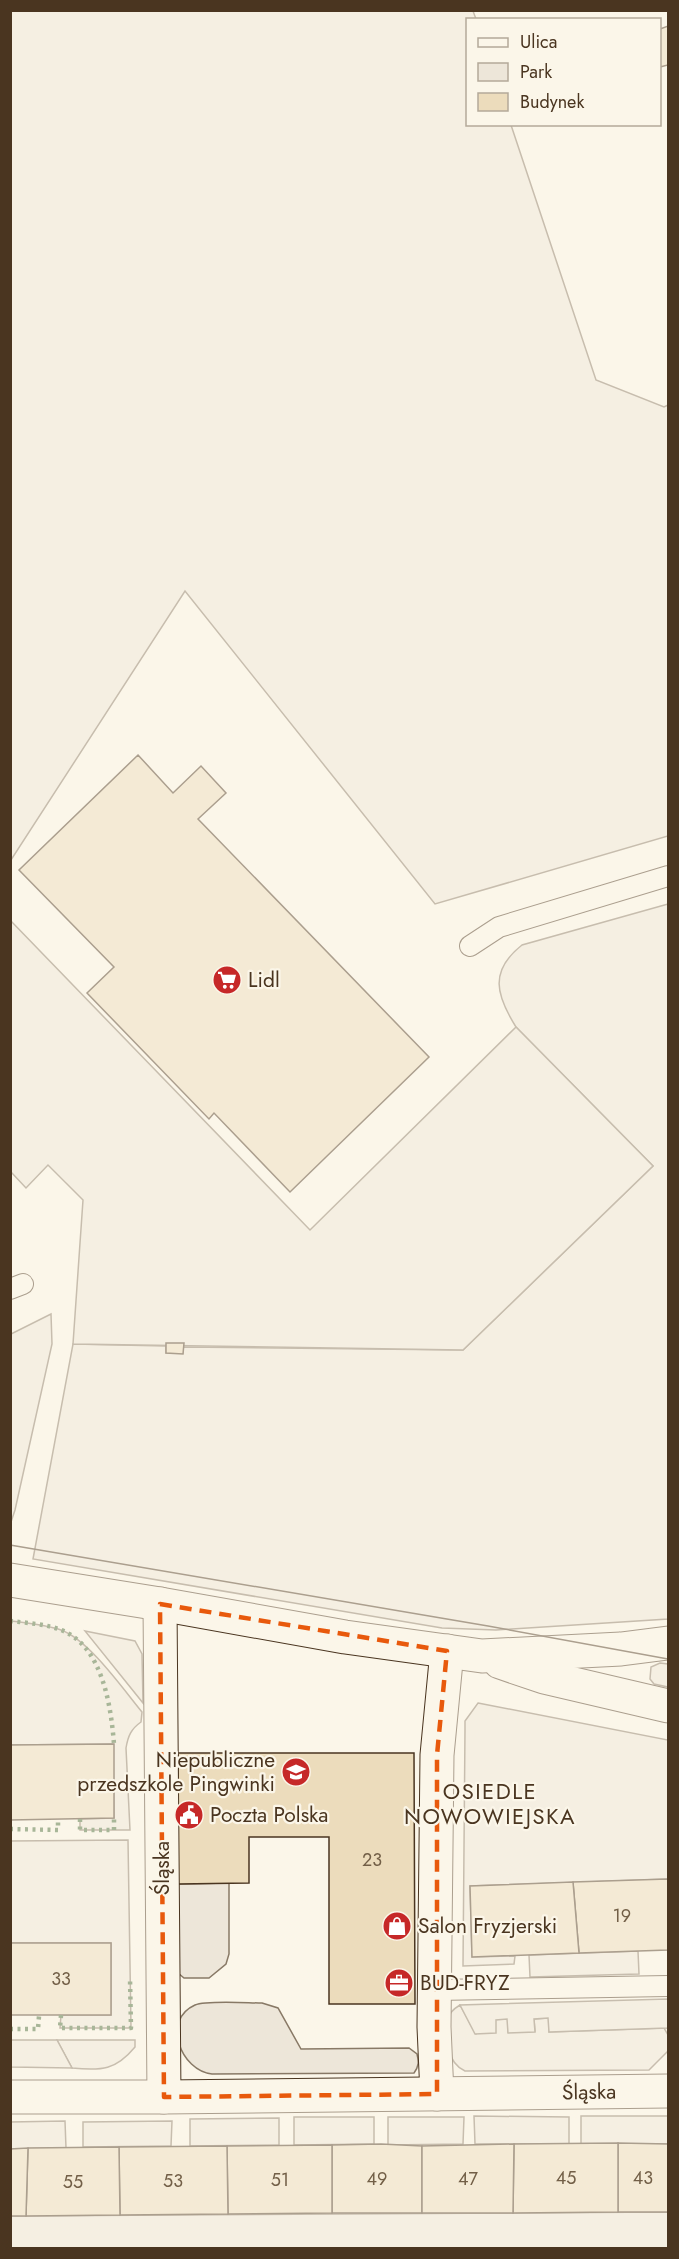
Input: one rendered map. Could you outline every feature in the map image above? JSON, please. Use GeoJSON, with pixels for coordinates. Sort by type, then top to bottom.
{"type":"FeatureCollection","features":[{"type":"Feature","properties":{"kind":"street"},"geometry":{"type":"LineString","coordinates":[[10,1580],[345,1637],[482,1656],[544,1677],[669,1706]]}},
{"type":"Feature","properties":{"kind":"street","name":"Śląska"},"geometry":{"type":"LineString","coordinates":[[160,1604],[164,2097]]}},
{"type":"Feature","properties":{"kind":"street"},"geometry":{"type":"LineString","coordinates":[[482,1656],[621,1649],[669,1644]]}},
{"type":"Feature","properties":{"kind":"street"},"geometry":{"type":"LineString","coordinates":[[437,2094],[434,2026],[437,1755],[447,1651]]}},
{"type":"Feature","properties":{"kind":"street","name":"Śląska"},"geometry":{"type":"LineString","coordinates":[[10,2097],[669,2091]]}},
{"type":"Feature","properties":{"kind":"lane"},"geometry":{"type":"LineString","coordinates":[[470,946],[499,927],[669,876]]}},
{"type":"Feature","properties":{"kind":"lane"},"geometry":{"type":"LineString","coordinates":[[435,1990],[669,1986]]}},
{"type":"Feature","properties":{"kind":"highlighted area"},"geometry":{"type":"Polygon","coordinates":[[[160,1604],[447,1651],[437,1755],[437,2094],[164,2097],[160,1604]]]}},
{"type":"Feature","properties":{"kind":"green space"},"geometry":{"type":"Polygon","coordinates":[[[11,10],[473,11],[476,18],[466,18],[466,126],[511,126],[596,380],[664,407],[668,405],[668,836],[435,904],[185,591],[11,860],[11,10]]]}},
{"type":"Feature","properties":{"kind":"green space"},"geometry":{"type":"Polygon","coordinates":[[[668,904],[668,1619],[496,1630],[442,1628],[33,1559],[73,1344],[166,1346],[166,1353],[183,1353],[183,1347],[463,1350],[653,1166],[516,1027],[500,994],[499,984],[504,964],[522,945],[668,904]]]}},
{"type":"Feature","properties":{"kind":"green space"},"geometry":{"type":"Polygon","coordinates":[[[51,1314],[52,1344],[11,1522],[11,1334],[51,1314]]]}},
{"type":"Feature","properties":{"kind":"green space"},"geometry":{"type":"Polygon","coordinates":[[[11,1621],[36,1624],[72,1635],[105,1666],[142,1712],[141,1722],[130,1733],[126,1748],[130,1830],[80,1830],[80,1819],[114,1818],[113,1744],[11,1745],[11,1621]]]}},
{"type":"Feature","properties":{"kind":"green space"},"geometry":{"type":"Polygon","coordinates":[[[85,1631],[135,1641],[142,1654],[143,1703],[85,1631]]]}},
{"type":"Feature","properties":{"kind":"green space"},"geometry":{"type":"Polygon","coordinates":[[[660,1663],[668,1664],[668,1687],[654,1684],[650,1679],[651,1667],[660,1663]]]}},
{"type":"Feature","properties":{"kind":"green space"},"geometry":{"type":"Polygon","coordinates":[[[478,1703],[668,1740],[668,1879],[470,1886],[472,1957],[515,1956],[514,1964],[463,1966],[465,1721],[478,1703]]]}},
{"type":"Feature","properties":{"kind":"green space"},"geometry":{"type":"Polygon","coordinates":[[[128,1840],[131,2028],[60,2028],[61,2015],[111,2015],[111,1943],[11,1943],[10,1841],[128,1840]]]}},
{"type":"Feature","properties":{"kind":"green space"},"geometry":{"type":"Polygon","coordinates":[[[229,1883],[229,1954],[226,1964],[209,1978],[184,1978],[178,1973],[178,1884],[229,1883]]]}},
{"type":"Feature","properties":{"kind":"green space"},"geometry":{"type":"Polygon","coordinates":[[[638,1951],[639,1974],[530,1977],[529,1955],[638,1951]]]}},
{"type":"Feature","properties":{"kind":"green space"},"geometry":{"type":"Polygon","coordinates":[[[217,2002],[262,2003],[278,2008],[301,2049],[409,2048],[417,2054],[417,2068],[414,2073],[212,2074],[201,2071],[184,2055],[177,2033],[179,2022],[185,2012],[195,2005],[217,2002]]]}},
{"type":"Feature","properties":{"kind":"green space"},"geometry":{"type":"Polygon","coordinates":[[[460,2005],[476,2034],[496,2019],[508,2019],[508,2032],[535,2031],[534,2019],[549,2018],[549,2032],[664,2028],[668,2035],[668,2051],[649,2070],[465,2071],[454,2062],[447,2041],[449,2017],[452,2010],[460,2005]]]}},
{"type":"Feature","properties":{"kind":"green space"},"geometry":{"type":"Polygon","coordinates":[[[57,2040],[135,2040],[135,2047],[115,2065],[100,2069],[72,2068],[57,2040]]]}},
{"type":"Feature","properties":{"kind":"green space"},"geometry":{"type":"Polygon","coordinates":[[[474,2116],[569,2117],[569,2144],[475,2144],[474,2116]]]}},
{"type":"Feature","properties":{"kind":"green space"},"geometry":{"type":"Polygon","coordinates":[[[581,2116],[668,2116],[668,2144],[581,2144],[581,2116]]]}},
{"type":"Feature","properties":{"kind":"green space"},"geometry":{"type":"Polygon","coordinates":[[[294,2117],[374,2117],[374,2144],[294,2145],[294,2117]]]}},
{"type":"Feature","properties":{"kind":"green space"},"geometry":{"type":"Polygon","coordinates":[[[388,2117],[464,2117],[463,2144],[388,2145],[388,2117]]]}},
{"type":"Feature","properties":{"kind":"green space"},"geometry":{"type":"Polygon","coordinates":[[[279,2118],[279,2145],[190,2146],[190,2119],[279,2118]]]}},
{"type":"Feature","properties":{"kind":"green space"},"geometry":{"type":"Polygon","coordinates":[[[65,2121],[66,2148],[11,2149],[10,2122],[65,2121]]]}},
{"type":"Feature","properties":{"kind":"green space"},"geometry":{"type":"Polygon","coordinates":[[[172,2121],[171,2146],[83,2147],[83,2122],[172,2121]]]}},
{"type":"Feature","properties":{"kind":"green space"},"geometry":{"type":"Polygon","coordinates":[[[668,2212],[668,2248],[11,2248],[11,2216],[668,2212]]]}},
{"type":"Feature","properties":{"kind":"shaded area"},"geometry":{"type":"Polygon","coordinates":[[[10,920],[310,1230],[516,1027],[653,1166],[463,1350],[73,1344],[83,1200],[48,1165],[26,1188],[11,1172],[10,920]]]}},
{"type":"Feature","properties":{"kind":"shaded area"},"geometry":{"type":"Polygon","coordinates":[[[668,1999],[668,2028],[549,2032],[548,2018],[534,2019],[535,2032],[508,2033],[507,2019],[496,2020],[496,2033],[475,2034],[460,2005],[668,1999]]]}},
{"type":"Feature","properties":{"kind":"shaded area"},"geometry":{"type":"Polygon","coordinates":[[[11,2040],[57,2040],[72,2068],[11,2067],[11,2040]]]}},
{"type":"Feature","properties":{"kind":"building"},"geometry":{"type":"Polygon","coordinates":[[[668,26],[668,65],[661,67],[661,29],[668,26]]]}},
{"type":"Feature","properties":{"kind":"building","name":"Lidl"},"geometry":{"type":"Polygon","coordinates":[[[138,755],[173,793],[201,766],[226,793],[198,819],[429,1057],[290,1192],[214,1113],[209,1119],[87,993],[114,967],[19,870],[138,755]]]}},
{"type":"Feature","properties":{"kind":"building"},"geometry":{"type":"Polygon","coordinates":[[[166,1343],[184,1343],[183,1354],[166,1353],[166,1343]]]}},
{"type":"Feature","properties":{"kind":"building"},"geometry":{"type":"Polygon","coordinates":[[[114,1744],[114,1818],[10,1820],[10,1745],[114,1744]]]}},
{"type":"Feature","properties":{"kind":"building"},"geometry":{"type":"Polygon","coordinates":[[[178,1753],[414,1753],[415,2004],[329,2004],[329,1837],[249,1837],[249,1883],[178,1884],[178,1753]]]}},
{"type":"Feature","properties":{"kind":"building"},"geometry":{"type":"Polygon","coordinates":[[[668,1879],[668,1950],[579,1953],[573,1882],[668,1879]]]}},
{"type":"Feature","properties":{"kind":"building"},"geometry":{"type":"Polygon","coordinates":[[[573,1882],[579,1953],[472,1957],[470,1886],[573,1882]]]}},
{"type":"Feature","properties":{"kind":"building"},"geometry":{"type":"Polygon","coordinates":[[[10,1943],[111,1943],[111,2015],[10,2015],[10,1943]]]}},
{"type":"Feature","properties":{"kind":"building"},"geometry":{"type":"Polygon","coordinates":[[[618,2143],[668,2144],[668,2212],[618,2212],[618,2143]]]}},
{"type":"Feature","properties":{"kind":"building"},"geometry":{"type":"Polygon","coordinates":[[[618,2143],[618,2212],[513,2213],[514,2144],[618,2143]]]}},
{"type":"Feature","properties":{"kind":"building"},"geometry":{"type":"Polygon","coordinates":[[[514,2144],[513,2213],[422,2213],[422,2146],[514,2144]]]}},
{"type":"Feature","properties":{"kind":"building"},"geometry":{"type":"Polygon","coordinates":[[[332,2145],[422,2146],[422,2213],[332,2213],[332,2145]]]}},
{"type":"Feature","properties":{"kind":"building"},"geometry":{"type":"Polygon","coordinates":[[[332,2145],[332,2213],[228,2214],[227,2146],[332,2145]]]}},
{"type":"Feature","properties":{"kind":"building"},"geometry":{"type":"Polygon","coordinates":[[[227,2146],[228,2214],[120,2215],[119,2147],[227,2146]]]}},
{"type":"Feature","properties":{"kind":"building"},"geometry":{"type":"Polygon","coordinates":[[[119,2147],[120,2215],[26,2216],[28,2148],[119,2147]]]}},
{"type":"Feature","properties":{"kind":"building"},"geometry":{"type":"Polygon","coordinates":[[[28,2148],[26,2216],[10,2216],[10,2149],[28,2148]]]}},
{"type":"Feature","properties":{"kind":"tram line"},"geometry":{"type":"LineString","coordinates":[[10,1545],[668,1659]]}},
{"type":"Feature","properties":{"kind":"hedge"},"geometry":{"type":"LineString","coordinates":[[10,1621],[61,1630],[75,1638],[87,1649],[102,1679],[107,1696],[114,1744]]}},
{"type":"Feature","properties":{"kind":"hedge"},"geometry":{"type":"LineString","coordinates":[[80,1819],[80,1830],[114,1830],[114,1818]]}},
{"type":"Feature","properties":{"kind":"hedge"},"geometry":{"type":"LineString","coordinates":[[10,1829],[58,1830],[58,1820]]}},
{"type":"Feature","properties":{"kind":"hedge"},"geometry":{"type":"LineString","coordinates":[[61,2015],[60,2028],[131,2028],[130,1978]]}},
{"type":"Feature","properties":{"kind":"hedge"},"geometry":{"type":"LineString","coordinates":[[10,2029],[38,2029],[39,2016]]}},
{"type":"Feature","properties":{"kind":"place","name":"Lidl"},"geometry":{"type":"Point","coordinates":[227,980]}},
{"type":"Feature","properties":{"kind":"place","name":"Niepubliczne przedszkole Pingwinki"},"geometry":{"type":"Point","coordinates":[296,1772]}},
{"type":"Feature","properties":{"kind":"place","name":"Poczta Polska"},"geometry":{"type":"Point","coordinates":[189,1815]}},
{"type":"Feature","properties":{"kind":"place","name":"Salon Fryzjerski"},"geometry":{"type":"Point","coordinates":[397,1926]}},
{"type":"Feature","properties":{"kind":"place","name":"BUD-FRYZ"},"geometry":{"type":"Point","coordinates":[399,1983]}},
{"type":"Feature","properties":{"kind":"district","name":"OSIEDLE NOWOWIEJSKA"},"geometry":{"type":"Point","coordinates":[490,1804]}}]}
